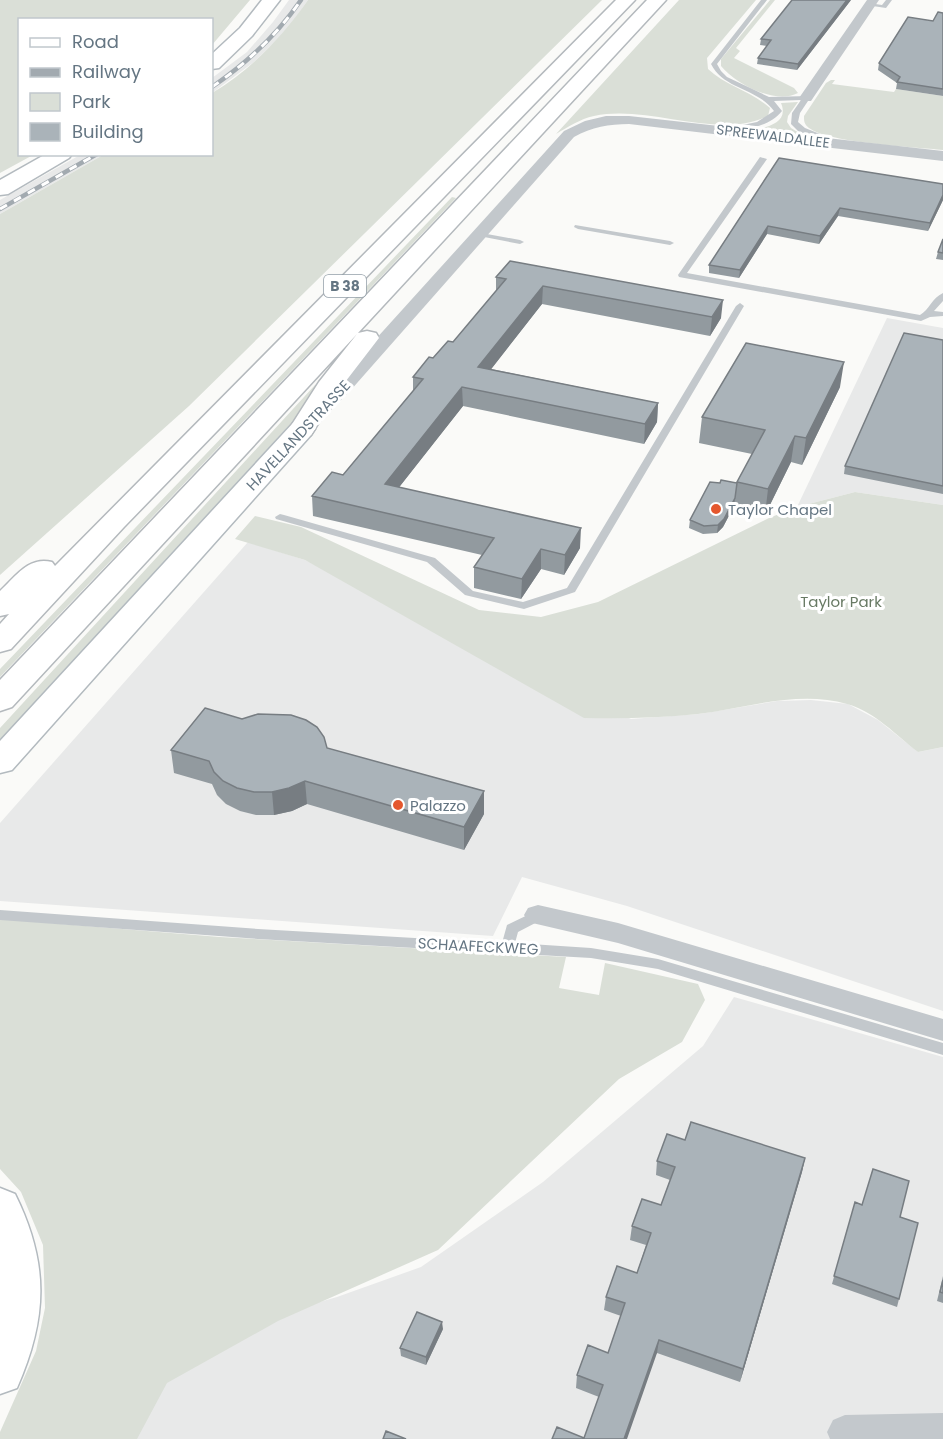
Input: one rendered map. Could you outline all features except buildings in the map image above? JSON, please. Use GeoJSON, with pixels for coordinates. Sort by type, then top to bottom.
{"type":"FeatureCollection","features":[{"type":"Feature","properties":{"kind":"main road"},"geometry":{"type":"LineString","coordinates":[[213,63],[246,32],[271,0]]}},
{"type":"Feature","properties":{"kind":"main road","name":"B 38"},"geometry":{"type":"LineString","coordinates":[[0,642],[114,521],[626,0]]}},
{"type":"Feature","properties":{"kind":"main road","name":"B 38"},"geometry":{"type":"LineString","coordinates":[[0,700],[657,0]]}},
{"type":"Feature","properties":{"kind":"main road"},"geometry":{"type":"LineString","coordinates":[[0,189],[58,156]]}},
{"type":"Feature","properties":{"kind":"main road"},"geometry":{"type":"LineString","coordinates":[[302,429],[328,387],[392,306],[400,274]]}},
{"type":"Feature","properties":{"kind":"main road","name":"HAVELLANDSTRASSE"},"geometry":{"type":"LineString","coordinates":[[0,762],[302,429]]}},
{"type":"Feature","properties":{"kind":"main road"},"geometry":{"type":"LineString","coordinates":[[0,607],[49,561],[114,521]]}},
{"type":"Feature","properties":{"kind":"main road"},"geometry":{"type":"LineString","coordinates":[[0,1207],[10,1227],[17,1254],[20,1282],[18,1310],[9,1348],[0,1372]]}},
{"type":"Feature","properties":{"kind":"street"},"geometry":{"type":"LineString","coordinates":[[806,98],[875,4]]}},
{"type":"Feature","properties":{"kind":"street","name":"SPREEWALDALLEE"},"geometry":{"type":"LineString","coordinates":[[603,121],[629,120],[943,156]]}},
{"type":"Feature","properties":{"kind":"street","name":"HAVELLANDSTRASSE"},"geometry":{"type":"LineString","coordinates":[[302,429],[343,387],[569,134],[577,128],[603,121]]}},
{"type":"Feature","properties":{"kind":"street"},"geometry":{"type":"LineString","coordinates":[[538,915],[618,933],[943,1030]]}},
{"type":"Feature","properties":{"kind":"street"},"geometry":{"type":"LineString","coordinates":[[845,1432],[943,1430]]}},
{"type":"Feature","properties":{"kind":"lane"},"geometry":{"type":"LineString","coordinates":[[764,0],[714,64],[716,70],[725,78],[769,99],[806,98]]}},
{"type":"Feature","properties":{"kind":"lane"},"geometry":{"type":"LineString","coordinates":[[875,4],[889,0]]}},
{"type":"Feature","properties":{"kind":"lane"},"geometry":{"type":"LineString","coordinates":[[806,98],[796,113],[794,122],[802,130],[836,144]]}},
{"type":"Feature","properties":{"kind":"lane"},"geometry":{"type":"LineString","coordinates":[[718,130],[749,126],[773,118],[778,111],[769,99]]}},
{"type":"Feature","properties":{"kind":"lane"},"geometry":{"type":"LineString","coordinates":[[763,159],[682,275],[921,318],[928,314],[940,314]]}},
{"type":"Feature","properties":{"kind":"lane"},"geometry":{"type":"LineString","coordinates":[[579,227],[670,243]]}},
{"type":"Feature","properties":{"kind":"lane"},"geometry":{"type":"LineString","coordinates":[[479,234],[520,242]]}},
{"type":"Feature","properties":{"kind":"lane"},"geometry":{"type":"LineString","coordinates":[[928,314],[932,306],[943,297]]}},
{"type":"Feature","properties":{"kind":"lane"},"geometry":{"type":"LineString","coordinates":[[280,517],[431,560],[469,593],[524,606],[571,590],[740,306]]}},
{"type":"Feature","properties":{"kind":"lane","name":"SCHAAFECKWEG"},"geometry":{"type":"LineString","coordinates":[[0,915],[258,934],[591,953],[658,964],[943,1049]]}},
{"type":"Feature","properties":{"kind":"lane"},"geometry":{"type":"LineString","coordinates":[[507,948],[512,929],[538,915]]}},
{"type":"Feature","properties":{"kind":"shaded area"},"geometry":{"type":"Polygon","coordinates":[[[289,0],[308,0],[288,29],[254,62],[213,92],[213,77],[247,52],[289,0]]]}},
{"type":"Feature","properties":{"kind":"shaded area"},"geometry":{"type":"Polygon","coordinates":[[[78,156],[101,156],[0,214],[0,200],[78,156]]]}},
{"type":"Feature","properties":{"kind":"shaded area"},"geometry":{"type":"Polygon","coordinates":[[[887,318],[943,328],[943,505],[855,492],[797,507],[887,318]]]}},
{"type":"Feature","properties":{"kind":"shaded area"},"geometry":{"type":"Polygon","coordinates":[[[248,542],[305,560],[631,719],[699,714],[777,701],[811,700],[848,704],[878,720],[918,752],[943,747],[943,1011],[627,906],[522,877],[493,936],[0,901],[0,823],[248,542]]]}},
{"type":"Feature","properties":{"kind":"shaded area"},"geometry":{"type":"Polygon","coordinates":[[[734,997],[943,1057],[943,1439],[124,1439],[164,1357],[229,1328],[337,1297],[421,1267],[543,1182],[703,1046],[734,997]]]}},
{"type":"Feature","properties":{"kind":"green space"},"geometry":{"type":"Polygon","coordinates":[[[0,0],[250,0],[213,44],[213,18],[18,18],[18,156],[31,156],[0,173],[0,0]]]}},
{"type":"Feature","properties":{"kind":"green space"},"geometry":{"type":"Polygon","coordinates":[[[308,0],[602,0],[189,406],[0,575],[0,214],[101,156],[213,156],[213,92],[253,63],[288,27],[308,0]]]}},
{"type":"Feature","properties":{"kind":"green space"},"geometry":{"type":"Polygon","coordinates":[[[679,0],[756,0],[707,58],[708,69],[763,102],[770,108],[768,116],[748,123],[727,125],[637,114],[615,114],[589,117],[556,134],[679,0]]]}},
{"type":"Feature","properties":{"kind":"green space"},"geometry":{"type":"Polygon","coordinates":[[[770,0],[775,0],[736,48],[740,51],[734,58],[794,88],[798,93],[789,96],[756,91],[736,80],[721,66],[721,59],[770,0]]]}},
{"type":"Feature","properties":{"kind":"green space"},"geometry":{"type":"Polygon","coordinates":[[[835,80],[832,84],[894,92],[896,89],[943,96],[943,150],[853,141],[819,133],[809,128],[804,116],[826,83],[835,80]]]}},
{"type":"Feature","properties":{"kind":"green space"},"geometry":{"type":"Polygon","coordinates":[[[798,102],[788,116],[787,122],[791,128],[804,136],[753,130],[771,125],[780,119],[783,109],[781,103],[798,102]]]}},
{"type":"Feature","properties":{"kind":"green space"},"geometry":{"type":"Polygon","coordinates":[[[452,197],[456,198],[0,677],[0,669],[452,197]]]}},
{"type":"Feature","properties":{"kind":"green space"},"geometry":{"type":"Polygon","coordinates":[[[321,383],[304,409],[0,742],[0,728],[315,385],[321,383]]]}},
{"type":"Feature","properties":{"kind":"green space","name":"Taylor Park"},"geometry":{"type":"Polygon","coordinates":[[[855,492],[943,505],[943,747],[918,752],[867,712],[857,707],[828,700],[791,699],[698,714],[584,718],[305,560],[235,539],[255,516],[301,527],[479,610],[541,617],[598,602],[769,518],[797,507],[855,492]]]}},
{"type":"Feature","properties":{"kind":"green space"},"geometry":{"type":"Polygon","coordinates":[[[0,919],[220,937],[566,957],[559,988],[599,995],[605,963],[698,984],[705,1000],[682,1042],[619,1079],[438,1250],[278,1321],[167,1383],[137,1439],[0,1439],[0,1432],[36,1351],[45,1308],[43,1245],[21,1192],[0,1169],[0,919]]]}},
{"type":"Feature","properties":{"kind":"railway"},"geometry":{"type":"LineString","coordinates":[[213,86],[261,48],[301,0]]}},
{"type":"Feature","properties":{"kind":"railway"},"geometry":{"type":"LineString","coordinates":[[0,209],[93,156]]}},
{"type":"Feature","properties":{"kind":"place","name":"Taylor Chapel"},"geometry":{"type":"Point","coordinates":[716,509]}},
{"type":"Feature","properties":{"kind":"place","name":"Palazzo"},"geometry":{"type":"Point","coordinates":[398,805]}}]}
